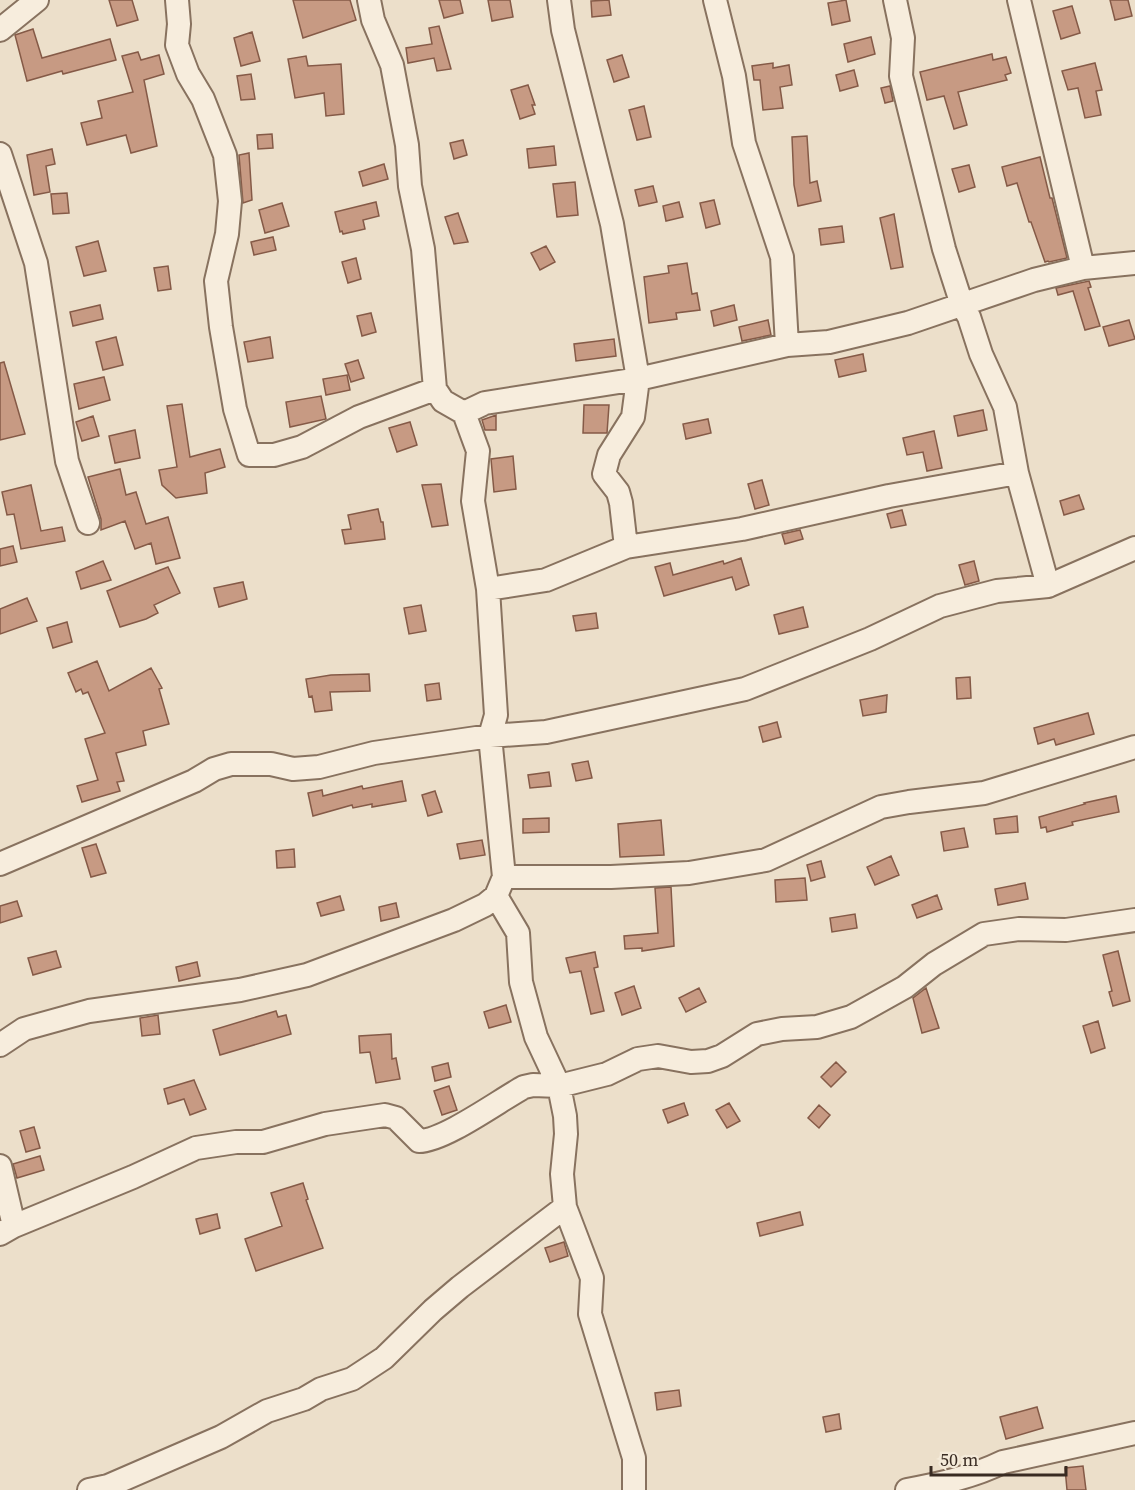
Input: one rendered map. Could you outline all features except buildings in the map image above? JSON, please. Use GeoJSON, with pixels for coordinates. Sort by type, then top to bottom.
{"type":"FeatureCollection","features":[{"type":"Feature","properties":{"kind":"street"},"geometry":{"type":"LineString","coordinates":[[0,30],[36,0]]}},
{"type":"Feature","properties":{"kind":"street"},"geometry":{"type":"LineString","coordinates":[[177,0],[179,24],[177,45],[188,74],[203,99],[225,155],[230,201],[227,234],[216,281],[221,327],[235,408],[249,455],[274,455],[302,447],[359,417],[435,389]]}},
{"type":"Feature","properties":{"kind":"street"},"geometry":{"type":"LineString","coordinates":[[369,0],[373,21],[392,65],[407,145],[410,186],[423,249],[435,389],[443,401],[464,414],[478,451],[473,501],[488,589],[496,715],[490,736],[500,887],[518,933],[521,982],[536,1037],[559,1086],[567,1134],[562,1174],[565,1206],[592,1278],[590,1314],[634,1458],[634,1490]]}},
{"type":"Feature","properties":{"kind":"street"},"geometry":{"type":"LineString","coordinates":[[560,0],[563,30],[612,224],[638,379],[633,417],[609,455],[604,474],[618,492],[626,547]]}},
{"type":"Feature","properties":{"kind":"street"},"geometry":{"type":"LineString","coordinates":[[715,0],[734,76],[744,143],[782,257],[787,345]]}},
{"type":"Feature","properties":{"kind":"street"},"geometry":{"type":"LineString","coordinates":[[895,0],[903,39],[901,76],[944,249],[962,305],[1005,407],[1017,473],[1048,586]]}},
{"type":"Feature","properties":{"kind":"street"},"geometry":{"type":"LineString","coordinates":[[1019,0],[1083,268]]}},
{"type":"Feature","properties":{"kind":"street"},"geometry":{"type":"LineString","coordinates":[[0,154],[36,263],[67,461],[88,523]]}},
{"type":"Feature","properties":{"kind":"street"},"geometry":{"type":"LineString","coordinates":[[464,414],[485,403],[638,379],[787,345],[829,342],[908,323],[1034,280],[1083,268],[1135,263]]}},
{"type":"Feature","properties":{"kind":"street"},"geometry":{"type":"LineString","coordinates":[[488,589],[546,580],[626,547],[741,529],[888,496],[1017,473]]}},
{"type":"Feature","properties":{"kind":"street"},"geometry":{"type":"LineString","coordinates":[[0,864],[194,781],[214,769],[231,764],[262,763],[293,769],[319,767],[374,753],[490,736],[546,732],[745,689],[870,639],[940,606],[997,591],[1048,586],[1135,548]]}},
{"type":"Feature","properties":{"kind":"street"},"geometry":{"type":"LineString","coordinates":[[0,1045],[24,1029],[89,1011],[240,990],[307,975],[454,920],[485,905],[500,887],[689,873],[766,860],[881,807],[984,793],[1135,747]]}},
{"type":"Feature","properties":{"kind":"street"},"geometry":{"type":"LineString","coordinates":[[0,1166],[7,1230],[196,1148],[236,1142],[263,1142],[325,1124],[385,1115],[396,1118],[422,1142],[454,1130],[524,1087],[559,1086],[607,1074],[638,1059],[658,1056],[691,1062],[708,1061],[722,1056],[757,1034],[782,1029],[817,1027],[851,1017],[905,987],[934,964],[984,934],[1019,929],[1066,930],[1135,920]]}},
{"type":"Feature","properties":{"kind":"street"},"geometry":{"type":"LineString","coordinates":[[89,1490],[108,1486],[221,1437],[267,1411],[304,1399],[321,1389],[352,1379],[384,1358],[460,1287],[565,1206]]}},
{"type":"Feature","properties":{"kind":"street"},"geometry":{"type":"LineString","coordinates":[[907,1490],[944,1483],[986,1470],[1003,1462],[1135,1433]]}}]}
